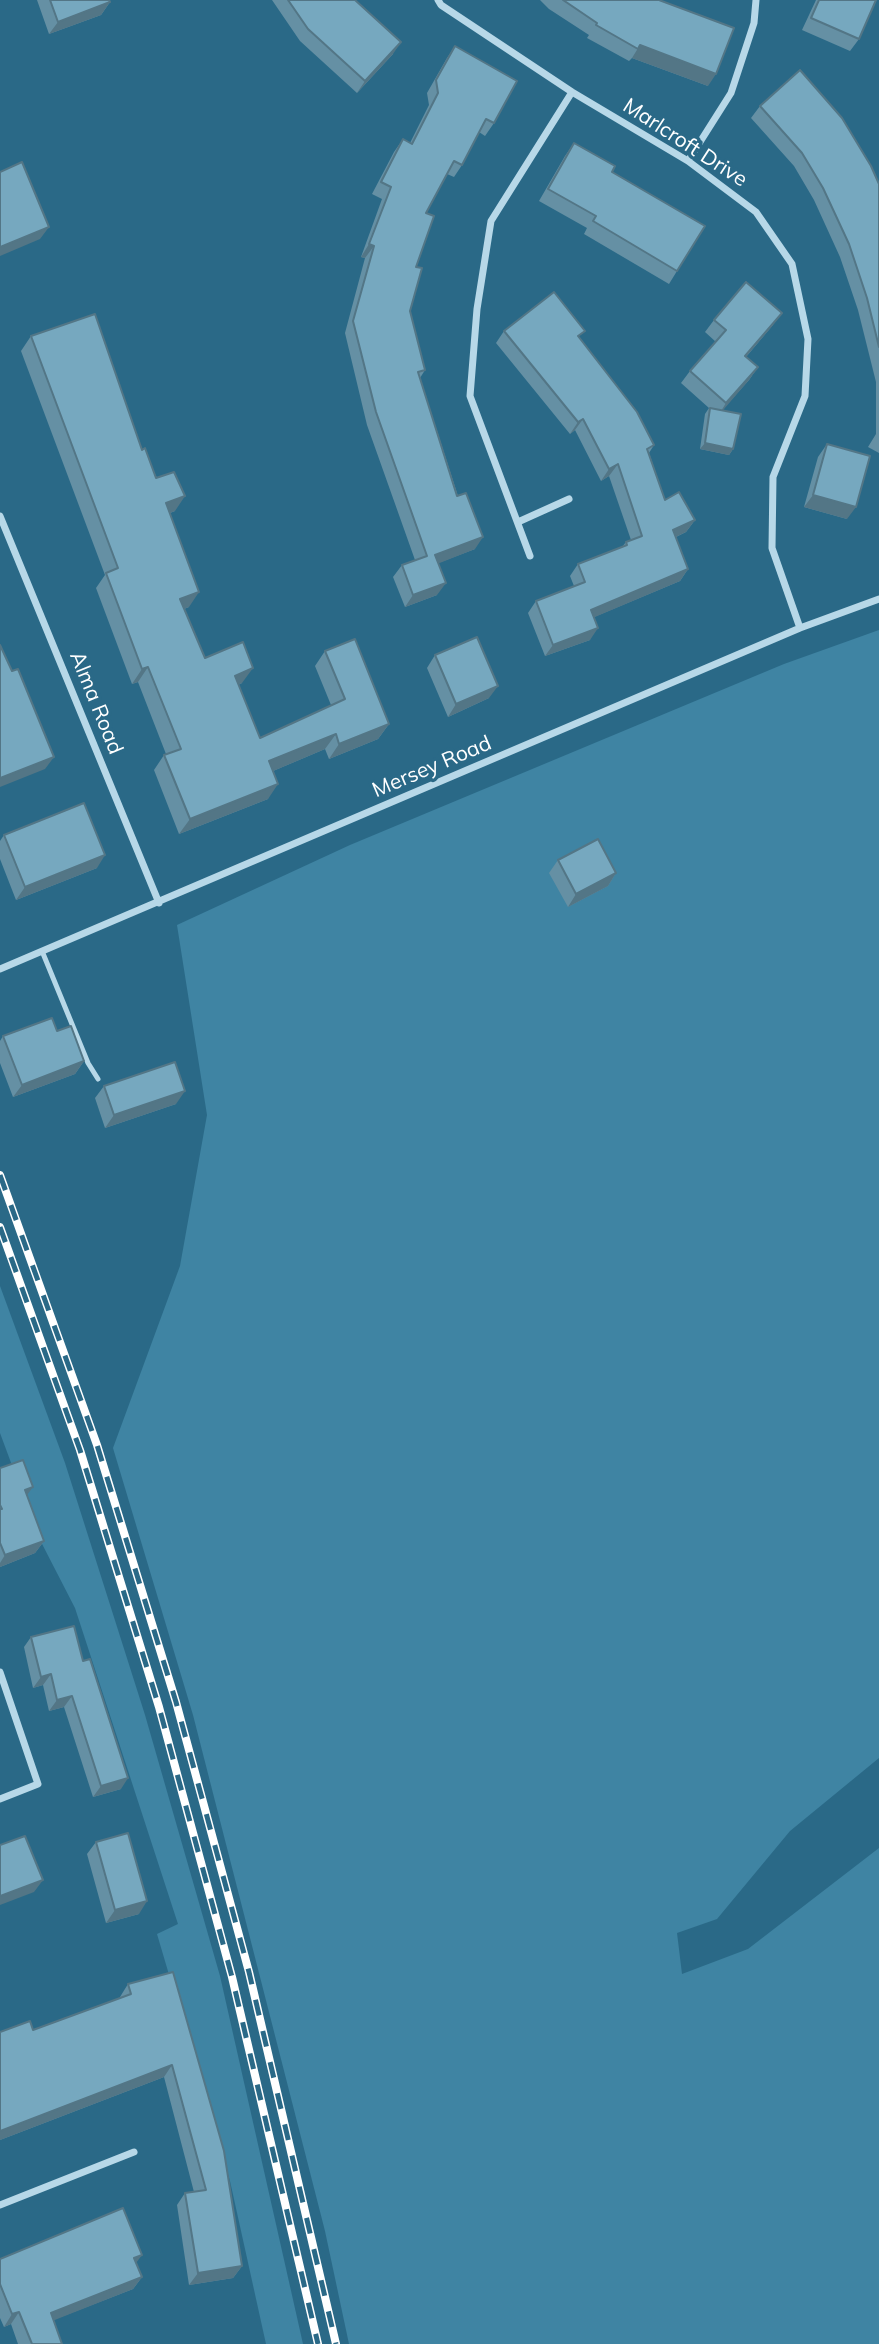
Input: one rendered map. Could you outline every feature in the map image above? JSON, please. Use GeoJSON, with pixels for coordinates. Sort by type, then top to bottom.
{"type":"FeatureCollection","features":[{"type":"Feature","properties":{"kind":"street","name":"Marlcroft Drive"},"geometry":{"type":"LineString","coordinates":[[438,0],[441,5],[572,92],[688,161],[756,212],[792,264],[808,339],[805,396],[773,477],[772,548],[800,628]]}},
{"type":"Feature","properties":{"kind":"street"},"geometry":{"type":"LineString","coordinates":[[688,161],[731,93],[754,23],[756,0]]}},
{"type":"Feature","properties":{"kind":"street"},"geometry":{"type":"LineString","coordinates":[[530,556],[470,396],[477,309],[491,221],[572,92]]}},
{"type":"Feature","properties":{"kind":"street"},"geometry":{"type":"LineString","coordinates":[[518,522],[569,499]]}},
{"type":"Feature","properties":{"kind":"street","name":"Alma Road"},"geometry":{"type":"LineString","coordinates":[[0,516],[159,903]]}},
{"type":"Feature","properties":{"kind":"street","name":"Mersey Road"},"geometry":{"type":"LineString","coordinates":[[0,969],[800,628],[879,599]]}},
{"type":"Feature","properties":{"kind":"street"},"geometry":{"type":"LineString","coordinates":[[0,1672],[38,1784],[0,1799]]}},
{"type":"Feature","properties":{"kind":"street"},"geometry":{"type":"LineString","coordinates":[[0,2205],[134,2152]]}},
{"type":"Feature","properties":{"kind":"lane"},"geometry":{"type":"LineString","coordinates":[[42,951],[88,1063],[98,1079]]}},
{"type":"Feature","properties":{"kind":"shaded area"},"geometry":{"type":"Polygon","coordinates":[[[879,630],[879,1758],[790,1831],[717,1919],[677,1933],[682,1974],[748,1949],[879,1848],[879,2344],[349,2344],[325,2231],[193,1715],[113,1448],[180,1266],[207,1115],[177,925],[350,845],[784,664],[879,630]]]}},
{"type":"Feature","properties":{"kind":"shaded area"},"geometry":{"type":"Polygon","coordinates":[[[0,1286],[65,1463],[145,1715],[220,1976],[303,2344],[266,2344],[230,2181],[157,1934],[178,1924],[75,1608],[39,1538],[0,1433],[0,1286]]]}},
{"type":"Feature","properties":{"kind":"building"},"geometry":{"type":"Polygon","coordinates":[[[50,0],[109,0],[110,2],[58,22],[50,0]]]}},
{"type":"Feature","properties":{"kind":"building"},"geometry":{"type":"Polygon","coordinates":[[[288,0],[355,0],[401,42],[365,81],[308,29],[288,0]]]}},
{"type":"Feature","properties":{"kind":"building"},"geometry":{"type":"Polygon","coordinates":[[[563,0],[659,0],[734,28],[716,74],[640,45],[638,49],[596,25],[597,23],[563,0]]]}},
{"type":"Feature","properties":{"kind":"building"},"geometry":{"type":"Polygon","coordinates":[[[819,0],[876,0],[859,39],[811,18],[819,0]]]}},
{"type":"Feature","properties":{"kind":"building"},"geometry":{"type":"Polygon","coordinates":[[[455,46],[517,81],[494,123],[486,119],[462,165],[454,161],[426,213],[434,216],[416,267],[422,268],[410,311],[425,370],[418,372],[457,496],[466,493],[483,537],[435,555],[446,583],[413,595],[402,565],[427,556],[376,412],[353,321],[374,246],[369,244],[391,187],[381,182],[403,139],[412,144],[438,93],[436,80],[455,46]]]}},
{"type":"Feature","properties":{"kind":"building"},"geometry":{"type":"Polygon","coordinates":[[[800,70],[842,118],[879,184],[879,347],[867,298],[849,244],[823,188],[802,153],[760,106],[800,70]]]}},
{"type":"Feature","properties":{"kind":"building"},"geometry":{"type":"Polygon","coordinates":[[[574,143],[615,166],[612,172],[705,226],[677,271],[593,221],[596,216],[548,189],[574,143]]]}},
{"type":"Feature","properties":{"kind":"building"},"geometry":{"type":"Polygon","coordinates":[[[22,162],[49,227],[0,247],[0,172],[22,162]]]}},
{"type":"Feature","properties":{"kind":"building"},"geometry":{"type":"Polygon","coordinates":[[[746,282],[782,313],[745,356],[758,367],[726,403],[690,371],[726,330],[714,320],[746,282]]]}},
{"type":"Feature","properties":{"kind":"building"},"geometry":{"type":"Polygon","coordinates":[[[554,292],[585,331],[578,336],[637,412],[654,445],[647,449],[665,500],[679,492],[695,520],[673,530],[688,569],[591,610],[598,628],[553,645],[536,601],[585,582],[578,564],[627,545],[626,542],[642,536],[618,464],[609,469],[583,419],[578,422],[504,331],[554,292]]]}},
{"type":"Feature","properties":{"kind":"building"},"geometry":{"type":"Polygon","coordinates":[[[95,314],[142,450],[145,448],[156,478],[174,472],[185,496],[166,503],[199,592],[180,599],[205,658],[243,642],[253,668],[235,676],[260,738],[345,699],[325,651],[355,639],[389,724],[339,744],[336,734],[269,761],[278,784],[190,819],[164,755],[181,749],[148,667],[142,669],[106,573],[118,568],[31,336],[95,314]]]}},
{"type":"Feature","properties":{"kind":"building"},"geometry":{"type":"Polygon","coordinates":[[[710,408],[741,414],[733,449],[705,443],[710,408]]]}},
{"type":"Feature","properties":{"kind":"building"},"geometry":{"type":"Polygon","coordinates":[[[827,444],[870,456],[856,507],[813,495],[827,444]]]}},
{"type":"Feature","properties":{"kind":"building"},"geometry":{"type":"Polygon","coordinates":[[[477,637],[498,686],[456,704],[435,655],[477,637]]]}},
{"type":"Feature","properties":{"kind":"building"},"geometry":{"type":"Polygon","coordinates":[[[0,645],[12,671],[18,669],[54,757],[0,778],[0,645]]]}},
{"type":"Feature","properties":{"kind":"building"},"geometry":{"type":"Polygon","coordinates":[[[84,803],[105,855],[25,887],[4,835],[84,803]]]}},
{"type":"Feature","properties":{"kind":"building"},"geometry":{"type":"Polygon","coordinates":[[[598,839],[616,873],[576,894],[558,860],[598,839]]]}},
{"type":"Feature","properties":{"kind":"building"},"geometry":{"type":"Polygon","coordinates":[[[52,1018],[57,1031],[71,1026],[84,1061],[22,1085],[3,1036],[52,1018]]]}},
{"type":"Feature","properties":{"kind":"building"},"geometry":{"type":"Polygon","coordinates":[[[175,1062],[185,1091],[114,1115],[104,1086],[175,1062]]]}},
{"type":"Feature","properties":{"kind":"building"},"geometry":{"type":"Polygon","coordinates":[[[23,1460],[33,1487],[25,1490],[44,1541],[5,1555],[0,1543],[0,1468],[23,1460]]]}},
{"type":"Feature","properties":{"kind":"building"},"geometry":{"type":"Polygon","coordinates":[[[74,1626],[83,1661],[90,1659],[128,1778],[101,1786],[72,1696],[57,1700],[51,1674],[41,1677],[31,1637],[74,1626]]]}},
{"type":"Feature","properties":{"kind":"building"},"geometry":{"type":"Polygon","coordinates":[[[128,1833],[147,1901],[115,1910],[96,1842],[128,1833]]]}},
{"type":"Feature","properties":{"kind":"building"},"geometry":{"type":"Polygon","coordinates":[[[25,1836],[43,1880],[0,1896],[0,1845],[25,1836]]]}},
{"type":"Feature","properties":{"kind":"building"},"geometry":{"type":"Polygon","coordinates":[[[173,1972],[224,2151],[242,2266],[198,2273],[185,2193],[206,2190],[172,2065],[0,2131],[0,2032],[30,2021],[33,2030],[131,1994],[128,1984],[173,1972]]]}},
{"type":"Feature","properties":{"kind":"building"},"geometry":{"type":"Polygon","coordinates":[[[123,2208],[142,2255],[134,2258],[142,2277],[51,2313],[62,2344],[32,2344],[19,2312],[12,2314],[0,2284],[0,2259],[123,2208]]]}},
{"type":"Feature","properties":{"kind":"railway"},"geometry":{"type":"LineString","coordinates":[[0,1175],[97,1445],[176,1702],[249,1972],[336,2344]]}},
{"type":"Feature","properties":{"kind":"railway"},"geometry":{"type":"LineString","coordinates":[[0,1227],[80,1450],[159,1707],[232,1977],[318,2344]]}}]}
